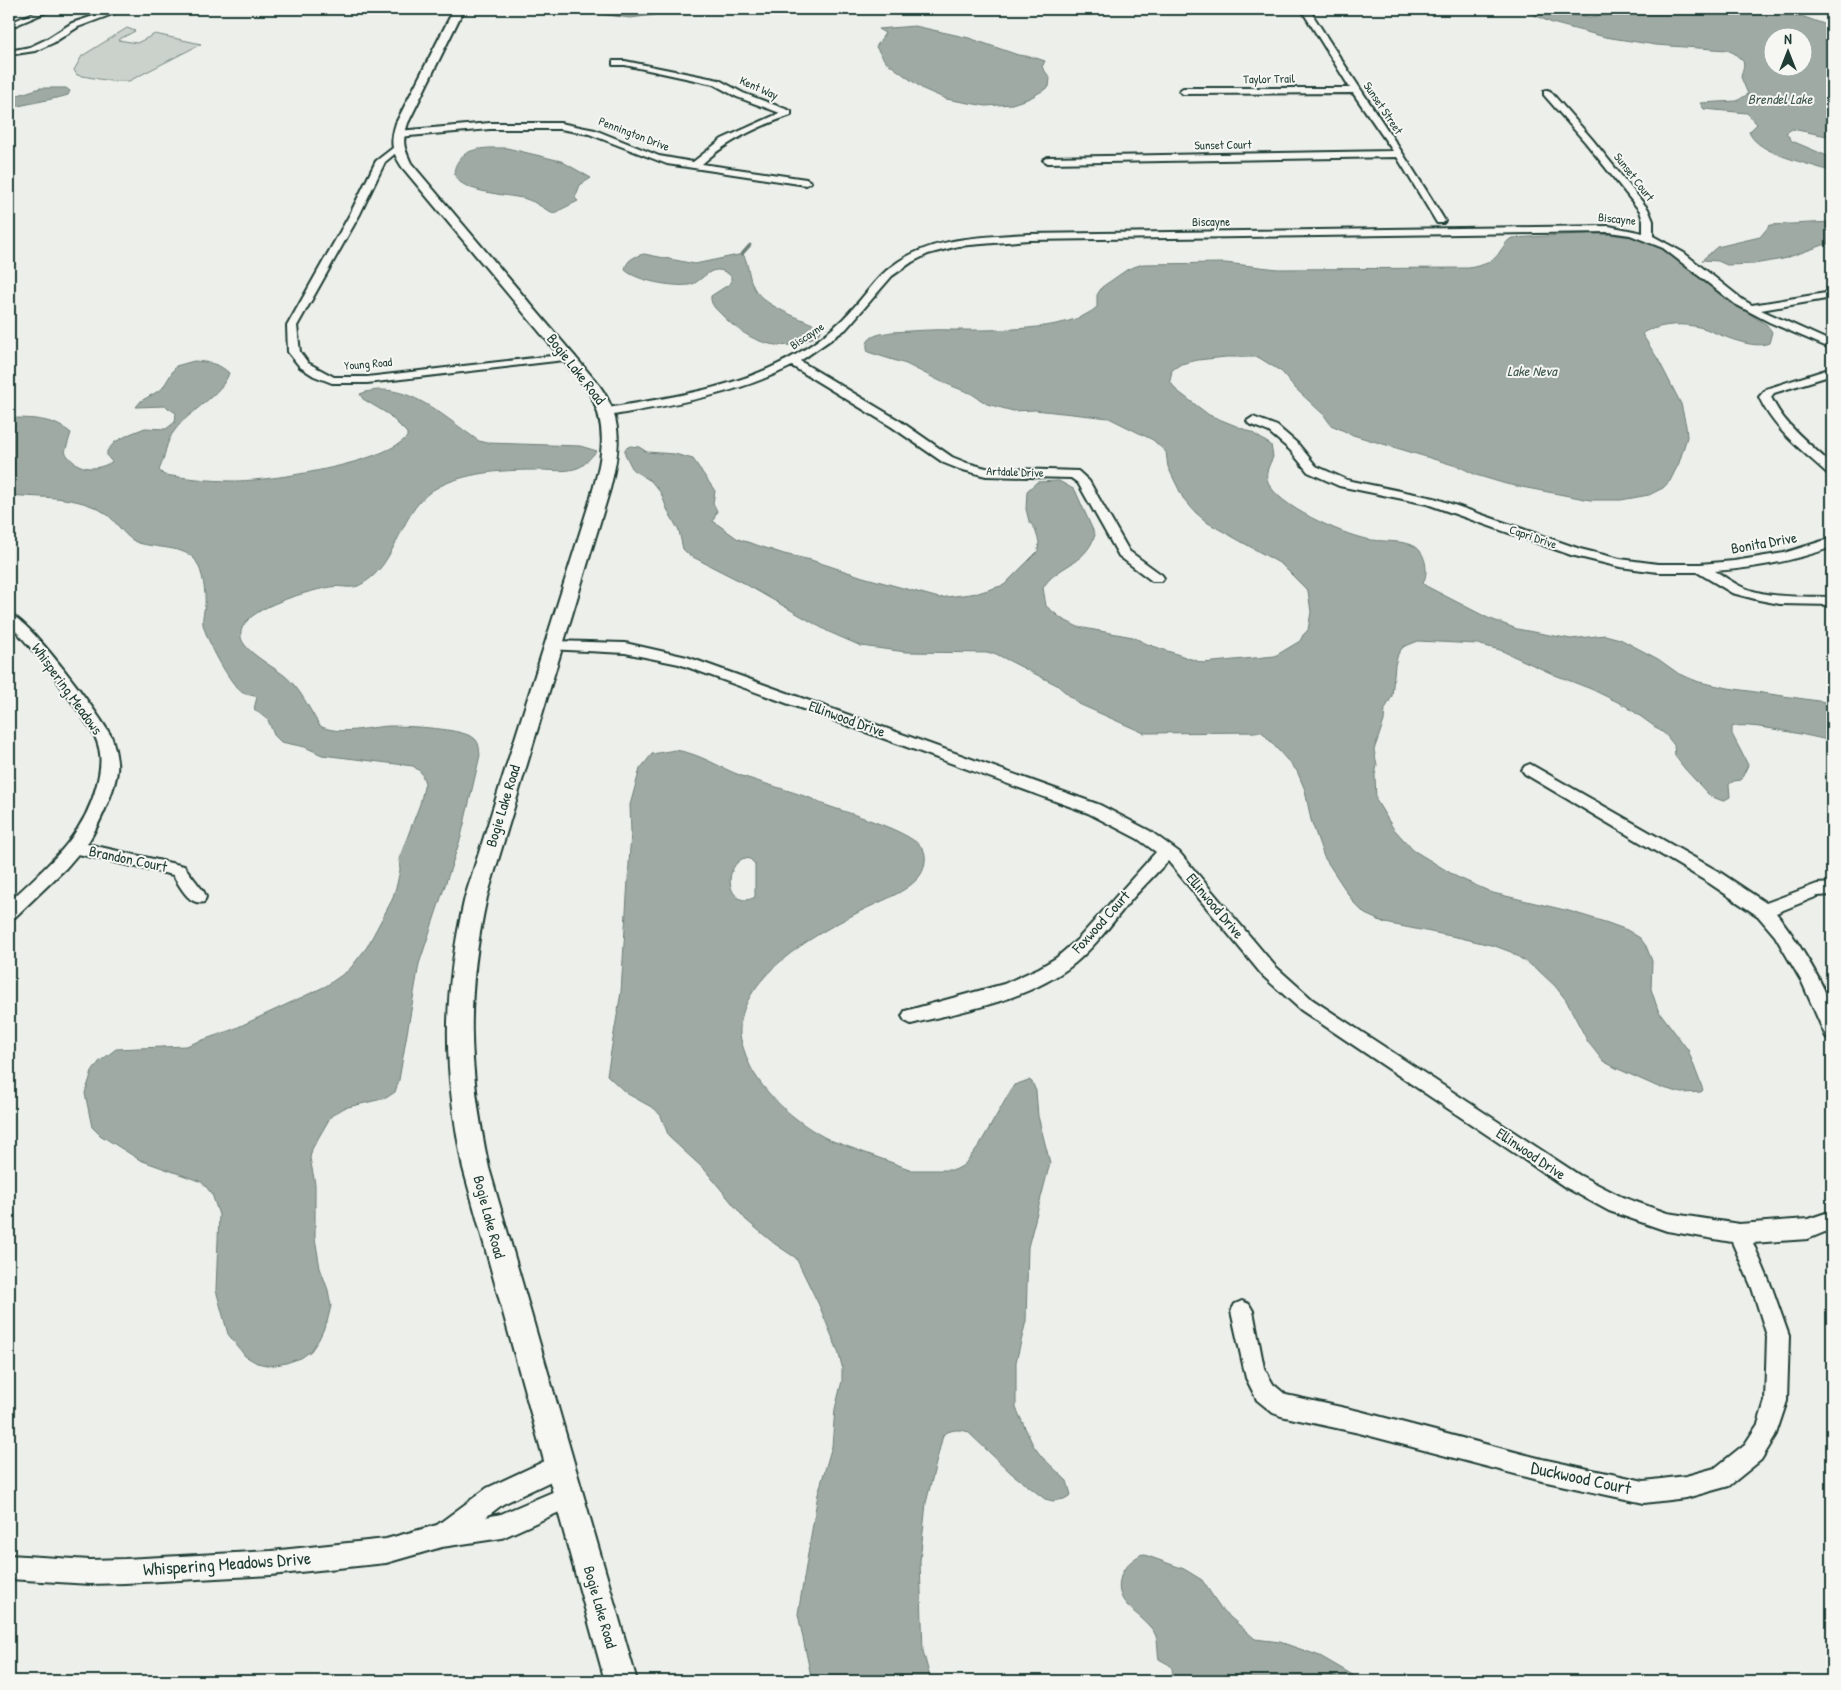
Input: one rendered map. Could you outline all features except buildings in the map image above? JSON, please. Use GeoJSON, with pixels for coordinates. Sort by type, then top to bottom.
{"type":"FeatureCollection","features":[{"type":"Feature","properties":{"kind":"main road"},"geometry":{"type":"LineString","coordinates":[[399,136],[459,9]]}},
{"type":"Feature","properties":{"kind":"main road","name":"Bogie Lake Road"},"geometry":{"type":"LineString","coordinates":[[399,136],[402,159],[420,183],[569,357],[598,394],[608,412],[612,435],[609,461],[597,504],[474,903],[463,950],[457,1015],[462,1094],[474,1159],[621,1681]]}},
{"type":"Feature","properties":{"kind":"street"},"geometry":{"type":"LineString","coordinates":[[9,26],[50,9]]}},
{"type":"Feature","properties":{"kind":"street"},"geometry":{"type":"LineString","coordinates":[[9,54],[32,49],[50,41],[75,25],[122,9]]}},
{"type":"Feature","properties":{"kind":"street","name":"Sunset Street"},"geometry":{"type":"LineString","coordinates":[[1304,9],[1355,90],[1399,154],[1440,221]]}},
{"type":"Feature","properties":{"kind":"street","name":"Kent Way"},"geometry":{"type":"LineString","coordinates":[[616,63],[625,63],[706,79],[788,114],[773,118],[725,141],[695,165]]}},
{"type":"Feature","properties":{"kind":"street","name":"Taylor Trail"},"geometry":{"type":"LineString","coordinates":[[1183,91],[1355,90]]}},
{"type":"Feature","properties":{"kind":"street","name":"Sunset Court"},"geometry":{"type":"LineString","coordinates":[[1547,93],[1589,140],[1645,211],[1648,221],[1648,236]]}},
{"type":"Feature","properties":{"kind":"street","name":"Pennington Drive"},"geometry":{"type":"LineString","coordinates":[[399,136],[482,127],[545,126],[578,128],[600,134],[653,157],[806,182]]}},
{"type":"Feature","properties":{"kind":"street","name":"Young Road"},"geometry":{"type":"LineString","coordinates":[[399,136],[381,162],[355,214],[292,326],[294,352],[304,365],[332,380],[367,380],[569,357]]}},
{"type":"Feature","properties":{"kind":"street","name":"Sunset Court"},"geometry":{"type":"LineString","coordinates":[[1048,160],[1399,154]]}},
{"type":"Feature","properties":{"kind":"street","name":"Biscayne"},"geometry":{"type":"LineString","coordinates":[[608,412],[678,398],[742,382],[792,361],[842,327],[894,269],[915,256],[939,248],[997,239],[1073,236],[1609,229],[1648,236],[1674,250],[1740,302],[1832,346]]}},
{"type":"Feature","properties":{"kind":"street"},"geometry":{"type":"LineString","coordinates":[[1753,308],[1832,295]]}},
{"type":"Feature","properties":{"kind":"street","name":"Artdale Drive"},"geometry":{"type":"LineString","coordinates":[[792,361],[896,424],[948,460],[986,472],[1074,474],[1083,481],[1124,553],[1157,578]]}},
{"type":"Feature","properties":{"kind":"street"},"geometry":{"type":"LineString","coordinates":[[1832,371],[1770,391],[1765,398],[1768,406],[1790,432],[1832,471]]}},
{"type":"Feature","properties":{"kind":"street","name":"Capri Drive"},"geometry":{"type":"LineString","coordinates":[[1252,421],[1273,429],[1294,447],[1312,469],[1343,483],[1430,501],[1576,552],[1658,568],[1700,568]]}},
{"type":"Feature","properties":{"kind":"street","name":"Bonita Drive"},"geometry":{"type":"LineString","coordinates":[[1700,568],[1789,556],[1832,542]]}},
{"type":"Feature","properties":{"kind":"street"},"geometry":{"type":"LineString","coordinates":[[1700,568],[1737,590],[1759,596],[1780,600],[1832,601]]}},
{"type":"Feature","properties":{"kind":"street","name":"Whispering Meadows"},"geometry":{"type":"LineString","coordinates":[[9,618],[23,630],[44,658],[57,670],[97,726],[104,738],[110,764],[100,805],[82,838],[60,864],[9,912]]}},
{"type":"Feature","properties":{"kind":"street","name":"Ellinwood Drive"},"geometry":{"type":"LineString","coordinates":[[552,646],[625,648],[682,660],[1094,810],[1144,835],[1167,852],[1190,876],[1269,971],[1307,1005],[1379,1055],[1464,1108],[1572,1181],[1616,1204],[1667,1222],[1739,1234],[1808,1229],[1832,1220]]}},
{"type":"Feature","properties":{"kind":"street"},"geometry":{"type":"LineString","coordinates":[[1530,770],[1715,878],[1764,911],[1781,931],[1810,980],[1832,1032]]}},
{"type":"Feature","properties":{"kind":"street","name":"Brandon Court"},"geometry":{"type":"LineString","coordinates":[[74,847],[178,870],[198,897]]}},
{"type":"Feature","properties":{"kind":"street","name":"Foxwood Court"},"geometry":{"type":"LineString","coordinates":[[911,1016],[980,998],[1026,982],[1061,963],[1088,942],[1114,908],[1167,852]]}},
{"type":"Feature","properties":{"kind":"street"},"geometry":{"type":"LineString","coordinates":[[1764,911],[1817,890],[1832,888]]}},
{"type":"Feature","properties":{"kind":"street","name":"Duckwood Court"},"geometry":{"type":"LineString","coordinates":[[1242,1311],[1254,1370],[1265,1392],[1281,1405],[1359,1422],[1542,1470],[1644,1492],[1686,1488],[1721,1478],[1753,1452],[1767,1429],[1776,1401],[1778,1336],[1762,1288],[1739,1234]]}},
{"type":"Feature","properties":{"kind":"street","name":"Whispering Meadows Drive"},"geometry":{"type":"LineString","coordinates":[[442,1535],[495,1496],[560,1465]]}},
{"type":"Feature","properties":{"kind":"street","name":"Whispering Meadows Drive"},"geometry":{"type":"LineString","coordinates":[[9,1567],[90,1572],[125,1572],[271,1563],[386,1551],[442,1535],[502,1526],[569,1496]]}},
{"type":"Feature","properties":{"kind":"shaded area"},"geometry":{"type":"Polygon","coordinates":[[[127,28],[135,31],[118,40],[137,43],[155,34],[201,44],[129,81],[110,81],[77,75],[74,70],[82,56],[127,28]]]}},
{"type":"Feature","properties":{"kind":"water"},"geometry":{"type":"Polygon","coordinates":[[[563,9],[660,9],[655,15],[630,18],[563,9]]]}},
{"type":"Feature","properties":{"kind":"water","name":"Brendel Lake"},"geometry":{"type":"Polygon","coordinates":[[[1521,9],[1576,9],[1571,10],[1572,14],[1589,17],[1607,15],[1605,10],[1597,9],[1782,9],[1832,27],[1832,137],[1792,129],[1786,133],[1792,141],[1832,158],[1832,172],[1786,157],[1763,147],[1754,140],[1749,132],[1757,124],[1747,113],[1704,109],[1700,103],[1737,101],[1748,94],[1741,77],[1743,61],[1734,53],[1727,50],[1656,45],[1605,37],[1552,23],[1521,9]]]}},
{"type":"Feature","properties":{"kind":"water"},"geometry":{"type":"Polygon","coordinates":[[[915,26],[969,38],[1018,55],[1045,61],[1042,67],[1050,78],[1049,87],[1030,98],[1012,104],[986,106],[946,99],[923,89],[885,61],[876,47],[885,33],[878,29],[915,26]]]}},
{"type":"Feature","properties":{"kind":"water"},"geometry":{"type":"Polygon","coordinates":[[[40,88],[66,88],[70,91],[68,95],[61,97],[9,108],[9,98],[40,88]]]}},
{"type":"Feature","properties":{"kind":"water"},"geometry":{"type":"Polygon","coordinates":[[[507,148],[561,161],[591,178],[580,185],[575,198],[578,201],[554,213],[530,200],[478,190],[466,186],[457,179],[454,171],[463,155],[474,150],[507,148]]]}},
{"type":"Feature","properties":{"kind":"water"},"geometry":{"type":"Polygon","coordinates":[[[1832,222],[1832,242],[1783,259],[1754,264],[1727,265],[1718,261],[1702,260],[1717,247],[1760,237],[1770,225],[1832,222]]]}},
{"type":"Feature","properties":{"kind":"water","name":"Lake Neva"},"geometry":{"type":"Polygon","coordinates":[[[1598,233],[1633,237],[1666,250],[1722,296],[1767,325],[1772,332],[1769,343],[1762,345],[1746,343],[1700,327],[1688,325],[1662,326],[1642,334],[1659,361],[1681,404],[1687,437],[1679,463],[1670,481],[1663,488],[1649,495],[1621,500],[1590,500],[1506,484],[1476,475],[1460,467],[1353,435],[1331,425],[1324,415],[1295,388],[1282,372],[1258,357],[1226,357],[1181,364],[1172,370],[1170,381],[1176,390],[1209,415],[1251,432],[1271,445],[1273,457],[1268,469],[1267,479],[1274,491],[1284,500],[1311,518],[1355,536],[1414,546],[1424,558],[1426,574],[1423,583],[1426,586],[1488,618],[1517,629],[1571,639],[1605,635],[1620,639],[1658,659],[1679,674],[1699,682],[1832,703],[1832,741],[1751,726],[1732,727],[1732,734],[1748,765],[1741,780],[1729,784],[1730,797],[1723,801],[1710,796],[1685,769],[1675,756],[1674,745],[1665,734],[1626,706],[1591,689],[1500,650],[1477,644],[1418,641],[1403,647],[1398,654],[1392,696],[1385,709],[1384,721],[1374,750],[1377,765],[1375,775],[1376,800],[1393,828],[1413,850],[1457,877],[1493,893],[1569,911],[1608,923],[1627,930],[1640,938],[1646,946],[1652,961],[1651,989],[1658,1010],[1688,1050],[1703,1090],[1701,1092],[1682,1093],[1656,1086],[1603,1061],[1588,1042],[1566,1000],[1555,986],[1538,970],[1511,952],[1461,938],[1385,923],[1365,914],[1354,903],[1324,857],[1311,820],[1305,790],[1297,771],[1262,732],[1144,733],[1079,704],[1057,685],[994,653],[906,652],[861,646],[829,632],[740,581],[689,555],[683,549],[679,531],[661,493],[651,481],[633,470],[625,454],[625,449],[630,446],[639,447],[647,452],[675,454],[693,459],[715,491],[713,503],[717,511],[713,521],[738,539],[939,598],[978,593],[1004,585],[1038,551],[1039,542],[1035,529],[1029,521],[1026,509],[1027,491],[1037,482],[1059,481],[1075,490],[1095,535],[1084,553],[1055,574],[1043,588],[1046,606],[1062,619],[1078,627],[1133,637],[1147,644],[1203,663],[1275,656],[1300,641],[1308,630],[1311,612],[1308,591],[1281,564],[1208,523],[1196,513],[1183,498],[1168,467],[1166,452],[1153,440],[1109,418],[1035,410],[1013,411],[987,404],[972,394],[906,364],[868,352],[867,346],[870,339],[874,336],[892,332],[1029,328],[1068,321],[1085,315],[1097,307],[1097,295],[1102,287],[1128,269],[1143,264],[1225,263],[1278,269],[1469,268],[1491,261],[1512,238],[1598,233]]]}},
{"type":"Feature","properties":{"kind":"water"},"geometry":{"type":"Polygon","coordinates":[[[644,254],[695,264],[743,254],[752,284],[759,295],[784,312],[821,328],[821,331],[812,338],[794,345],[782,346],[760,341],[730,323],[713,305],[711,296],[731,283],[731,276],[724,271],[718,270],[708,273],[689,285],[674,285],[646,280],[625,270],[627,264],[632,259],[644,254]]]}},
{"type":"Feature","properties":{"kind":"water"},"geometry":{"type":"Polygon","coordinates":[[[194,361],[217,365],[229,373],[220,389],[181,423],[172,435],[167,444],[159,470],[164,475],[233,481],[273,478],[325,469],[375,455],[394,447],[407,437],[407,433],[388,414],[363,399],[360,394],[376,390],[408,395],[423,402],[479,441],[488,443],[580,446],[597,451],[587,462],[578,468],[570,470],[489,472],[464,477],[440,486],[426,496],[415,508],[391,552],[372,577],[358,586],[321,589],[277,603],[250,618],[243,627],[241,637],[247,648],[291,681],[320,726],[345,731],[389,726],[449,730],[470,736],[476,740],[480,755],[461,837],[419,964],[399,1080],[395,1092],[386,1098],[344,1108],[331,1116],[312,1149],[310,1158],[315,1184],[315,1238],[320,1268],[328,1290],[331,1306],[327,1322],[311,1351],[301,1358],[271,1366],[257,1363],[245,1356],[228,1334],[216,1290],[219,1215],[212,1194],[202,1182],[140,1160],[100,1135],[92,1127],[85,1093],[92,1072],[99,1062],[116,1049],[186,1046],[234,1029],[326,986],[349,970],[367,947],[392,900],[400,870],[399,859],[420,804],[425,783],[421,772],[413,766],[322,755],[305,747],[281,742],[274,735],[268,720],[254,709],[257,697],[243,693],[238,688],[225,672],[214,650],[203,624],[205,600],[202,577],[196,561],[191,556],[178,550],[145,545],[134,541],[105,513],[95,507],[59,498],[9,495],[9,418],[34,419],[57,424],[71,433],[65,452],[69,458],[74,463],[86,468],[99,467],[112,462],[107,456],[107,451],[115,442],[145,428],[166,429],[175,422],[176,413],[165,406],[136,407],[141,401],[162,389],[176,366],[194,361]]]}},
{"type":"Feature","properties":{"kind":"water"},"geometry":{"type":"Polygon","coordinates":[[[675,750],[701,757],[742,776],[802,795],[881,824],[907,836],[923,849],[925,861],[921,874],[909,886],[901,892],[864,909],[820,933],[800,946],[764,977],[751,995],[742,1014],[740,1035],[750,1066],[758,1079],[779,1104],[805,1125],[830,1140],[912,1170],[955,1170],[964,1165],[980,1144],[1014,1085],[1029,1080],[1036,1091],[1038,1116],[1050,1163],[1028,1247],[1026,1321],[1016,1362],[1016,1408],[1033,1445],[1041,1456],[1067,1481],[1071,1495],[1064,1499],[1053,1501],[1045,1499],[1011,1473],[968,1432],[955,1430],[943,1435],[926,1503],[920,1561],[923,1651],[931,1681],[812,1681],[798,1614],[818,1494],[832,1446],[835,1409],[842,1381],[842,1366],[838,1351],[819,1305],[796,1258],[775,1244],[746,1220],[705,1170],[669,1137],[661,1116],[655,1109],[626,1093],[607,1075],[621,992],[631,832],[630,805],[640,769],[652,754],[675,750]],[[744,858],[736,864],[730,879],[734,894],[740,899],[747,900],[755,897],[755,864],[750,859],[744,858]]]}},
{"type":"Feature","properties":{"kind":"water"},"geometry":{"type":"Polygon","coordinates":[[[1142,1554],[1184,1569],[1202,1580],[1222,1610],[1255,1639],[1280,1642],[1320,1656],[1363,1681],[1171,1681],[1172,1668],[1159,1659],[1156,1635],[1129,1607],[1120,1594],[1119,1586],[1122,1572],[1129,1563],[1142,1554]]]}},
{"type":"Feature","properties":{"kind":"waterway"},"geometry":{"type":"LineString","coordinates":[[742,254],[750,245]]}}]}
